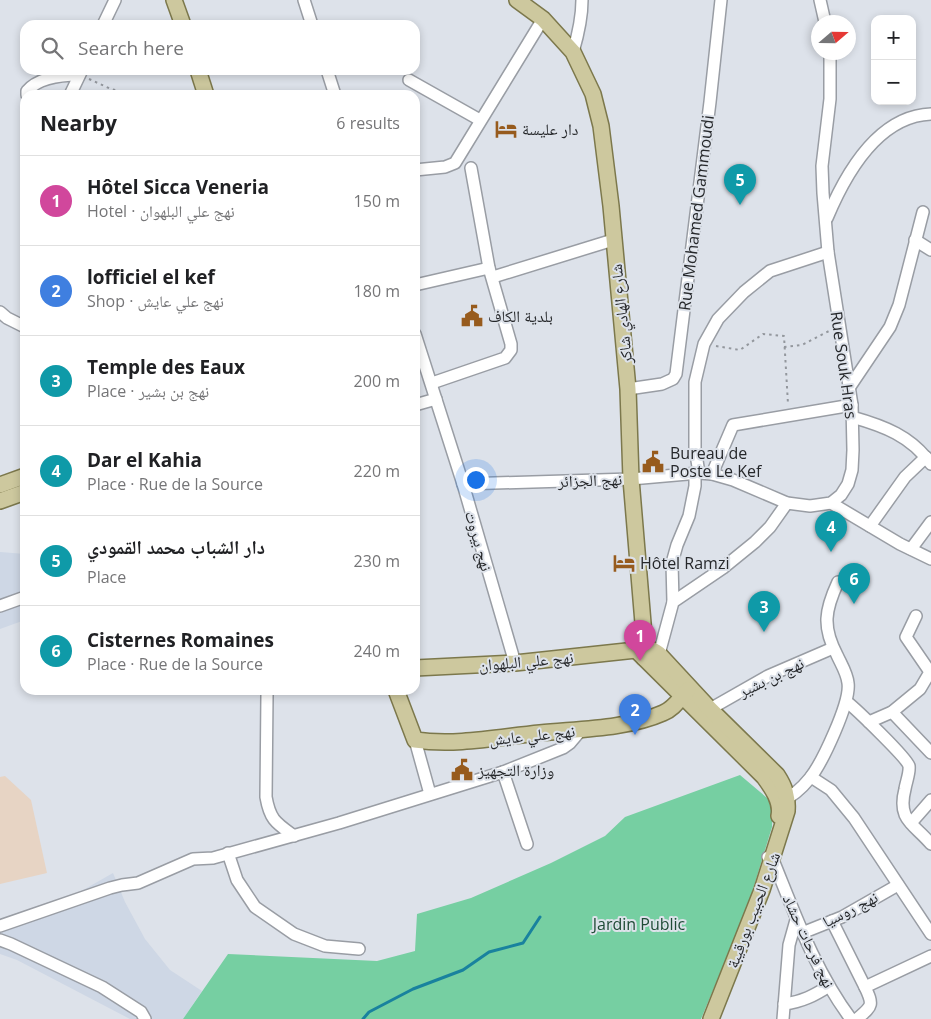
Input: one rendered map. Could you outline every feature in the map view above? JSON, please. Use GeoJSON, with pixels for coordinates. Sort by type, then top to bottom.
{"type":"FeatureCollection","features":[{"type":"Feature","properties":{"kind":"main road"},"geometry":{"type":"LineString","coordinates":[[174,0],[180,20]]}},
{"type":"Feature","properties":{"kind":"main road","name":"شارع الهادي شاكر"},"geometry":{"type":"LineString","coordinates":[[516,0],[543,19],[573,52],[593,94],[601,126],[611,206],[628,389],[631,479],[642,652]]}},
{"type":"Feature","properties":{"kind":"main road"},"geometry":{"type":"LineString","coordinates":[[200,75],[204,90]]}},
{"type":"Feature","properties":{"kind":"main road"},"geometry":{"type":"LineString","coordinates":[[0,484],[20,478]]}},
{"type":"Feature","properties":{"kind":"main road"},"geometry":{"type":"LineString","coordinates":[[0,501],[20,494]]}},
{"type":"Feature","properties":{"kind":"main road"},"geometry":{"type":"LineString","coordinates":[[783,801],[775,794],[764,777],[686,692],[642,652],[650,648],[659,654],[686,692],[710,709],[777,775],[784,786],[783,801]]}},
{"type":"Feature","properties":{"kind":"main road","name":"نهج علي البلهوان"},"geometry":{"type":"LineString","coordinates":[[420,668],[514,663],[642,652]]}},
{"type":"Feature","properties":{"kind":"main road","name":"نهج علي عايش"},"geometry":{"type":"LineString","coordinates":[[415,740],[444,742],[581,730],[649,719],[672,708],[686,692]]}},
{"type":"Feature","properties":{"kind":"main road"},"geometry":{"type":"LineString","coordinates":[[398,695],[415,740]]}},
{"type":"Feature","properties":{"kind":"main road","name":"شارع الحبيب بورقيبة"},"geometry":{"type":"LineString","coordinates":[[711,1019],[770,858],[783,801]]}},
{"type":"Feature","properties":{"kind":"main road","name":"شارع الحبيب بورقيبة"},"geometry":{"type":"LineString","coordinates":[[705,1019],[770,858]]}},
{"type":"Feature","properties":{"kind":"street"},"geometry":{"type":"LineString","coordinates":[[105,20],[114,0]]}},
{"type":"Feature","properties":{"kind":"street"},"geometry":{"type":"LineString","coordinates":[[304,0],[310,20]]}},
{"type":"Feature","properties":{"kind":"street"},"geometry":{"type":"LineString","coordinates":[[573,52],[582,11],[582,0]]}},
{"type":"Feature","properties":{"kind":"street","name":"Rue Mohamed Gammoudi"},"geometry":{"type":"LineString","coordinates":[[628,389],[662,384],[673,379],[676,374],[721,0]]}},
{"type":"Feature","properties":{"kind":"street"},"geometry":{"type":"LineString","coordinates":[[820,0],[823,15]]}},
{"type":"Feature","properties":{"kind":"street"},"geometry":{"type":"LineString","coordinates":[[420,170],[445,167],[455,163],[543,19]]}},
{"type":"Feature","properties":{"kind":"street","name":"Rue Souk Hras"},"geometry":{"type":"LineString","coordinates":[[830,60],[830,99],[822,166],[823,193],[828,252],[852,411],[852,470],[848,484],[841,495],[831,503]]}},
{"type":"Feature","properties":{"kind":"street"},"geometry":{"type":"LineString","coordinates":[[28,90],[37,82],[68,75]]}},
{"type":"Feature","properties":{"kind":"street"},"geometry":{"type":"LineString","coordinates":[[72,90],[79,75]]}},
{"type":"Feature","properties":{"kind":"street"},"geometry":{"type":"LineString","coordinates":[[329,75],[333,90]]}},
{"type":"Feature","properties":{"kind":"street"},"geometry":{"type":"LineString","coordinates":[[409,80],[480,120]]}},
{"type":"Feature","properties":{"kind":"street"},"geometry":{"type":"LineString","coordinates":[[826,220],[838,192],[864,152],[882,134],[900,123],[923,114],[931,114]]}},
{"type":"Feature","properties":{"kind":"street"},"geometry":{"type":"LineString","coordinates":[[432,383],[506,358],[511,344],[491,272],[471,168]]}},
{"type":"Feature","properties":{"kind":"street"},"geometry":{"type":"LineString","coordinates":[[849,388],[890,328],[899,306],[923,212]]}},
{"type":"Feature","properties":{"kind":"street"},"geometry":{"type":"LineString","coordinates":[[420,284],[491,272],[614,240]]}},
{"type":"Feature","properties":{"kind":"street"},"geometry":{"type":"LineString","coordinates":[[915,240],[931,250]]}},
{"type":"Feature","properties":{"kind":"street"},"geometry":{"type":"LineString","coordinates":[[659,654],[673,602],[672,563],[676,545],[689,516],[697,473],[695,382],[704,344],[718,319],[744,292],[770,270],[828,252]]}},
{"type":"Feature","properties":{"kind":"street"},"geometry":{"type":"LineString","coordinates":[[0,312],[20,324]]}},
{"type":"Feature","properties":{"kind":"street","name":"نهج بيروت"},"geometry":{"type":"LineString","coordinates":[[420,348],[463,484],[514,663]]}},
{"type":"Feature","properties":{"kind":"street"},"geometry":{"type":"LineString","coordinates":[[420,404],[436,399]]}},
{"type":"Feature","properties":{"kind":"street"},"geometry":{"type":"LineString","coordinates":[[712,474],[733,425],[773,419],[789,414],[852,411],[910,441],[928,460],[905,477],[870,526]]}},
{"type":"Feature","properties":{"kind":"street","name":"نهج الجزائر"},"geometry":{"type":"LineString","coordinates":[[463,484],[631,479],[697,473],[712,474],[733,480],[787,504],[810,506],[831,503]]}},
{"type":"Feature","properties":{"kind":"street"},"geometry":{"type":"LineString","coordinates":[[831,503],[931,559]]}},
{"type":"Feature","properties":{"kind":"street"},"geometry":{"type":"LineString","coordinates":[[673,602],[723,568],[755,542],[770,527],[787,504]]}},
{"type":"Feature","properties":{"kind":"street"},"geometry":{"type":"LineString","coordinates":[[911,549],[931,522]]}},
{"type":"Feature","properties":{"kind":"street"},"geometry":{"type":"LineString","coordinates":[[783,801],[811,777],[841,718],[847,702],[847,678],[833,648],[826,625],[826,615],[831,597],[838,582]]}},
{"type":"Feature","properties":{"kind":"street"},"geometry":{"type":"LineString","coordinates":[[0,606],[20,599]]}},
{"type":"Feature","properties":{"kind":"street"},"geometry":{"type":"LineString","coordinates":[[869,722],[892,712],[925,691],[930,672],[906,637],[916,616]]}},
{"type":"Feature","properties":{"kind":"street","name":"نهج بن بشير"},"geometry":{"type":"LineString","coordinates":[[710,709],[768,676],[833,648]]}},
{"type":"Feature","properties":{"kind":"street"},"geometry":{"type":"LineString","coordinates":[[266,695],[266,797],[269,813],[275,821],[294,836]]}},
{"type":"Feature","properties":{"kind":"street"},"geometry":{"type":"LineString","coordinates":[[847,702],[869,722],[908,764],[909,771],[901,804],[904,815],[931,844]]}},
{"type":"Feature","properties":{"kind":"street"},"geometry":{"type":"LineString","coordinates":[[892,712],[931,753]]}},
{"type":"Feature","properties":{"kind":"street"},"geometry":{"type":"LineString","coordinates":[[0,926],[110,888],[138,883],[192,859],[213,858],[294,836],[503,772],[563,748],[581,730]]}},
{"type":"Feature","properties":{"kind":"street"},"geometry":{"type":"LineString","coordinates":[[415,740],[430,794]]}},
{"type":"Feature","properties":{"kind":"street"},"geometry":{"type":"LineString","coordinates":[[503,772],[527,844]]}},
{"type":"Feature","properties":{"kind":"street"},"geometry":{"type":"LineString","coordinates":[[811,777],[830,790],[847,808],[865,832],[931,934]]}},
{"type":"Feature","properties":{"kind":"street"},"geometry":{"type":"LineString","coordinates":[[911,823],[931,800]]}},
{"type":"Feature","properties":{"kind":"street"},"geometry":{"type":"LineString","coordinates":[[228,853],[237,880],[255,907],[294,934],[325,946],[360,948]]}},
{"type":"Feature","properties":{"kind":"street","name":"نهج فرحات حشاد"},"geometry":{"type":"LineString","coordinates":[[770,858],[802,933],[829,986],[851,1019]]}},
{"type":"Feature","properties":{"kind":"street","name":"نهج روسيا"},"geometry":{"type":"LineString","coordinates":[[802,933],[848,914],[898,884]]}},
{"type":"Feature","properties":{"kind":"street"},"geometry":{"type":"LineString","coordinates":[[783,1019],[790,945],[796,920]]}},
{"type":"Feature","properties":{"kind":"street"},"geometry":{"type":"LineString","coordinates":[[832,921],[871,1003],[870,1008],[857,1019]]}},
{"type":"Feature","properties":{"kind":"street"},"geometry":{"type":"LineString","coordinates":[[0,940],[102,987],[140,1012],[146,1019]]}},
{"type":"Feature","properties":{"kind":"street"},"geometry":{"type":"LineString","coordinates":[[865,987],[931,956]]}},
{"type":"Feature","properties":{"kind":"street"},"geometry":{"type":"LineString","coordinates":[[784,1004],[802,1001],[829,986]]}},
{"type":"Feature","properties":{"kind":"path"},"geometry":{"type":"LineString","coordinates":[[84,75],[115,90]]}},
{"type":"Feature","properties":{"kind":"path"},"geometry":{"type":"LineString","coordinates":[[784,347],[802,345],[839,326]]}},
{"type":"Feature","properties":{"kind":"path"},"geometry":{"type":"LineString","coordinates":[[704,344],[740,350],[763,334],[784,336],[789,414]]}},
{"type":"Feature","properties":{"kind":"shaded area"},"geometry":{"type":"Polygon","coordinates":[[[0,552],[20,554],[20,622],[0,629],[0,552]]]}},
{"type":"Feature","properties":{"kind":"shaded area"},"geometry":{"type":"Polygon","coordinates":[[[5,776],[31,800],[47,873],[0,884],[0,777],[5,776]]]}},
{"type":"Feature","properties":{"kind":"shaded area"},"geometry":{"type":"Polygon","coordinates":[[[113,873],[125,902],[145,939],[170,970],[202,991],[183,1019],[130,1019],[17,960],[0,954],[0,925],[50,909],[113,873]]]}},
{"type":"Feature","properties":{"kind":"green space","name":"Jardin Public"},"geometry":{"type":"Polygon","coordinates":[[[740,775],[773,803],[772,827],[747,909],[701,1019],[183,1019],[228,954],[377,961],[415,951],[417,914],[471,898],[551,863],[605,836],[625,817],[740,775]]]}},
{"type":"Feature","properties":{"kind":"waterway"},"geometry":{"type":"LineString","coordinates":[[363,1019],[369,1012],[413,989],[463,970],[489,952],[523,943],[540,917]]}},
{"type":"Feature","properties":{"kind":"place","name":"دار عليسة"},"geometry":{"type":"Point","coordinates":[506,129]}},
{"type":"Feature","properties":{"kind":"place","name":"دار الشباب محمد القمودي"},"geometry":{"type":"Point","coordinates":[740,205]}},
{"type":"Feature","properties":{"kind":"place","name":"بلدية الكاف"},"geometry":{"type":"Point","coordinates":[472,316]}},
{"type":"Feature","properties":{"kind":"place","name":"Bureau de Poste Le Kef"},"geometry":{"type":"Point","coordinates":[653,462]}},
{"type":"Feature","properties":{"kind":"place","name":"Dar el Kahia"},"geometry":{"type":"Point","coordinates":[831,552]}},
{"type":"Feature","properties":{"kind":"place","name":"Hôtel Ramzi"},"geometry":{"type":"Point","coordinates":[624,563]}},
{"type":"Feature","properties":{"kind":"place","name":"Cisternes Romaines"},"geometry":{"type":"Point","coordinates":[854,604]}},
{"type":"Feature","properties":{"kind":"place","name":"Temple des Eaux"},"geometry":{"type":"Point","coordinates":[764,632]}},
{"type":"Feature","properties":{"kind":"place","name":"Hôtel Sicca Veneria"},"geometry":{"type":"Point","coordinates":[640,661]}},
{"type":"Feature","properties":{"kind":"place","name":"lofficiel el kef"},"geometry":{"type":"Point","coordinates":[635,735]}},
{"type":"Feature","properties":{"kind":"place","name":"وزارة التجهيز"},"geometry":{"type":"Point","coordinates":[462,770]}}]}
